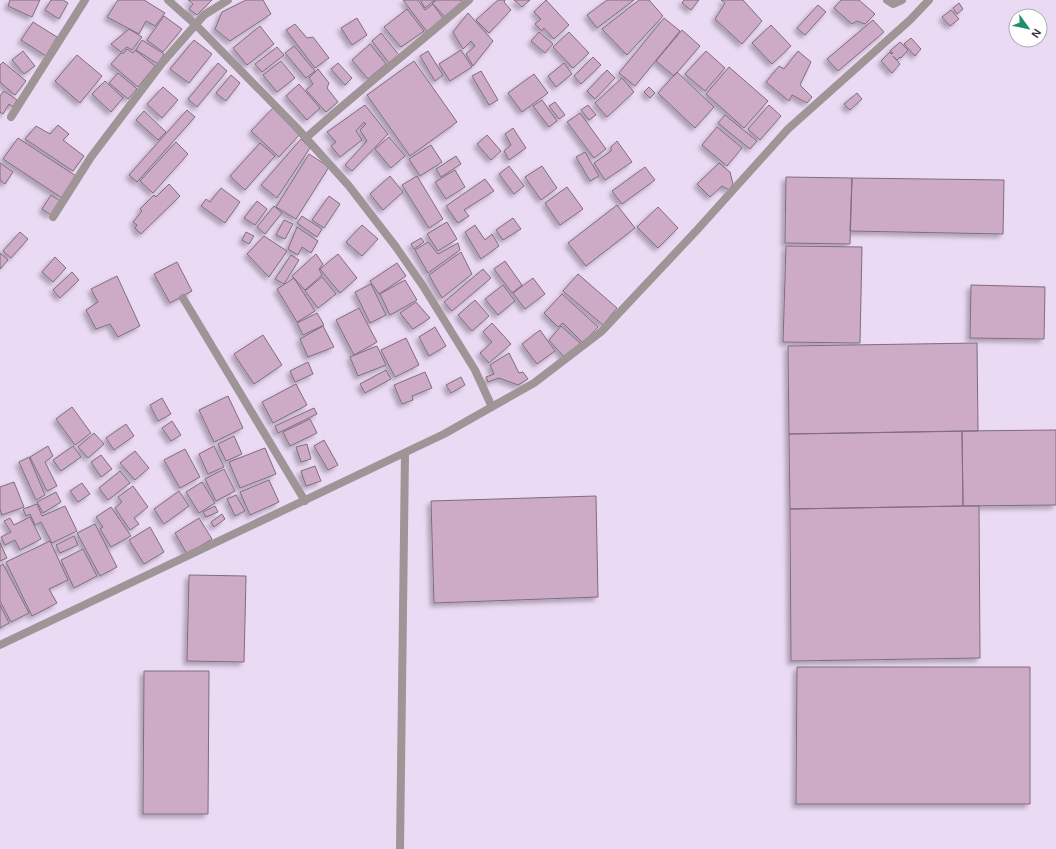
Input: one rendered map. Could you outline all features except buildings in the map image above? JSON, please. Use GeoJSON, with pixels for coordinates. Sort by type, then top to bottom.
{"type":"FeatureCollection","features":[{"type":"Feature","properties":{"kind":"street"},"geometry":{"type":"LineString","coordinates":[[11,117],[86,0]]}},
{"type":"Feature","properties":{"kind":"street"},"geometry":{"type":"LineString","coordinates":[[168,0],[196,25],[306,138],[349,186],[396,246],[422,286],[471,363],[492,407]]}},
{"type":"Feature","properties":{"kind":"street"},"geometry":{"type":"LineString","coordinates":[[53,217],[91,157],[162,63],[204,15],[228,0]]}},
{"type":"Feature","properties":{"kind":"street"},"geometry":{"type":"LineString","coordinates":[[306,138],[469,0]]}},
{"type":"Feature","properties":{"kind":"street"},"geometry":{"type":"LineString","coordinates":[[887,0],[892,4],[902,0]]}},
{"type":"Feature","properties":{"kind":"street"},"geometry":{"type":"LineString","coordinates":[[0,645],[444,434],[534,383],[602,331],[697,230],[788,129],[910,20],[929,0]]}},
{"type":"Feature","properties":{"kind":"street"},"geometry":{"type":"LineString","coordinates":[[183,298],[304,501]]}},
{"type":"Feature","properties":{"kind":"street"},"geometry":{"type":"LineString","coordinates":[[400,849],[405,453]]}},
{"type":"Feature","properties":{"kind":"shaded area"},"geometry":{"type":"Polygon","coordinates":[[[0,0],[1056,0],[1056,849],[0,849],[0,0]]]}}]}
